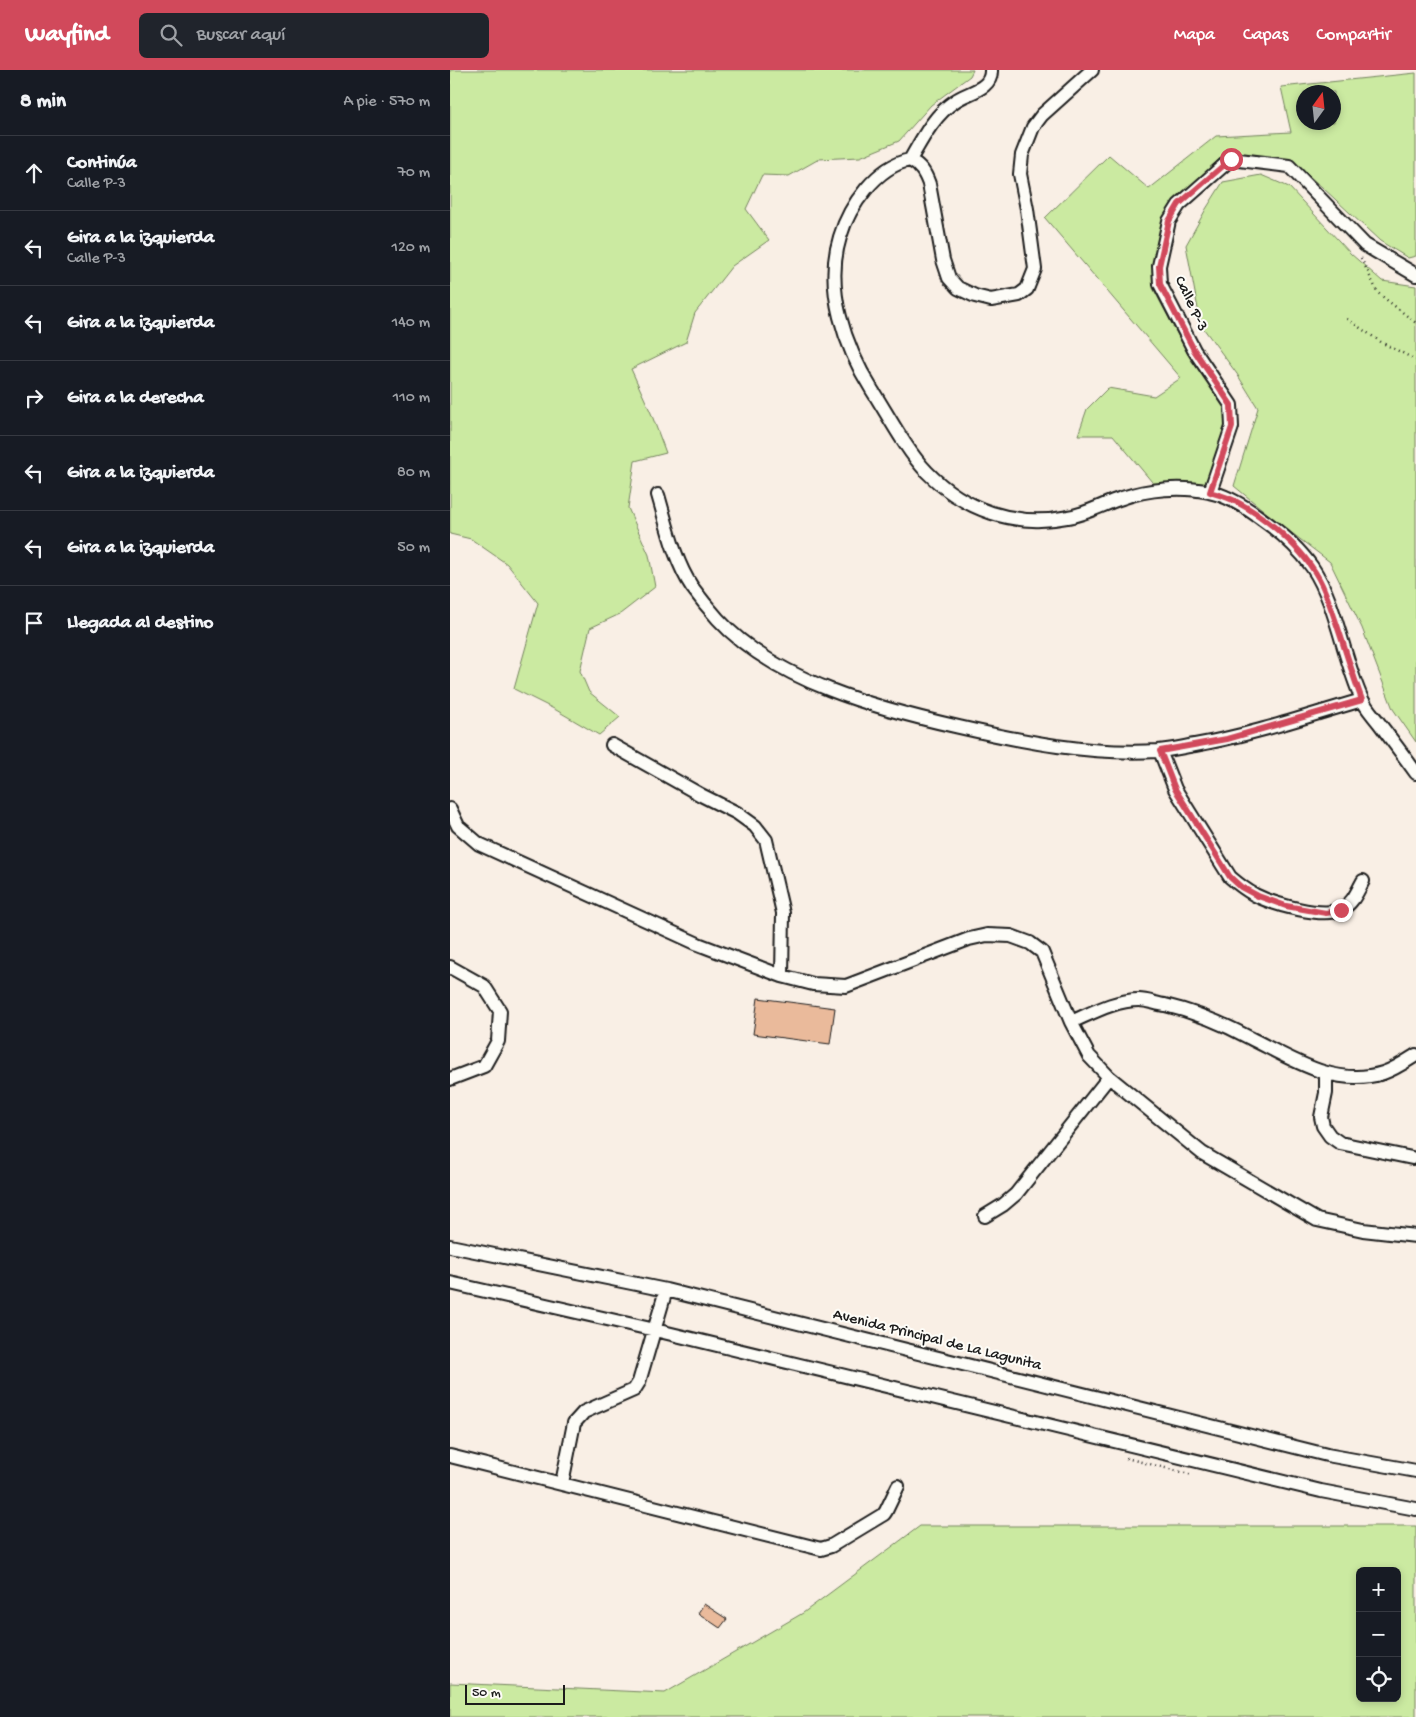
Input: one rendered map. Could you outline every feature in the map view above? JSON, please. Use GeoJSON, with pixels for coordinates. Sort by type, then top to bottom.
{"type":"FeatureCollection","features":[{"type":"Feature","properties":{"kind":"street"},"geometry":{"type":"LineString","coordinates":[[910,160],[927,130],[948,105],[963,95],[981,89],[992,74],[991,70]]}},
{"type":"Feature","properties":{"kind":"street"},"geometry":{"type":"LineString","coordinates":[[1092,70],[1042,115],[1033,127],[1022,155],[1020,174],[1035,269],[1027,289],[1019,295],[991,300],[975,296],[958,288],[949,278],[943,260],[929,184],[925,173],[918,164],[910,160],[900,162],[877,178],[861,197],[847,217],[839,239],[835,292],[850,348],[869,385],[924,469],[941,485],[967,503],[994,515],[1022,520],[1067,518],[1094,510],[1123,498],[1153,491],[1182,489],[1210,492],[1236,502],[1280,532],[1298,549],[1313,568],[1325,590],[1362,700],[1416,773]]}},
{"type":"Feature","properties":{"kind":"street","name":"Calle P-3"},"geometry":{"type":"LineString","coordinates":[[1210,492],[1232,427],[1231,405],[1194,350],[1160,284],[1159,266],[1163,242],[1169,221],[1179,204],[1231,159],[1289,166],[1365,245],[1416,275]]}},
{"type":"Feature","properties":{"kind":"street"},"geometry":{"type":"LineString","coordinates":[[658,495],[674,548],[691,586],[719,620],[741,641],[769,661],[806,679],[906,715],[1056,747],[1090,750],[1160,751],[1227,739],[1362,700]]}},
{"type":"Feature","properties":{"kind":"street"},"geometry":{"type":"LineString","coordinates":[[612,745],[737,813],[755,826],[766,840],[783,913],[782,976]]}},
{"type":"Feature","properties":{"kind":"street"},"geometry":{"type":"LineString","coordinates":[[1160,751],[1175,789],[1230,877],[1241,887],[1258,896],[1286,906],[1326,913],[1341,910],[1352,901],[1363,881]]}},
{"type":"Feature","properties":{"kind":"street"},"geometry":{"type":"LineString","coordinates":[[450,809],[458,826],[479,844],[698,944],[782,976],[813,984],[846,986],[969,939],[987,935],[1010,936],[1030,943],[1042,952],[1071,1022],[1089,1056],[1109,1077],[1202,1154],[1317,1220],[1363,1230],[1416,1236]]}},
{"type":"Feature","properties":{"kind":"street"},"geometry":{"type":"LineString","coordinates":[[450,967],[484,986],[500,1011],[498,1041],[484,1066],[450,1079]]}},
{"type":"Feature","properties":{"kind":"street"},"geometry":{"type":"LineString","coordinates":[[1071,1022],[1108,1006],[1139,1000],[1187,1010],[1249,1037],[1291,1060],[1326,1074],[1345,1077],[1381,1074],[1416,1055]]}},
{"type":"Feature","properties":{"kind":"street"},"geometry":{"type":"LineString","coordinates":[[1326,1074],[1326,1093],[1321,1117],[1323,1126],[1330,1136],[1340,1143],[1412,1158]]}},
{"type":"Feature","properties":{"kind":"street"},"geometry":{"type":"LineString","coordinates":[[985,1216],[1016,1194],[1109,1077]]}},
{"type":"Feature","properties":{"kind":"street","name":"Avenida Principal de La Lagunita"},"geometry":{"type":"LineString","coordinates":[[450,1246],[666,1290],[1327,1455],[1416,1471]]}},
{"type":"Feature","properties":{"kind":"street"},"geometry":{"type":"LineString","coordinates":[[450,1283],[655,1330],[1312,1489],[1416,1509]]}},
{"type":"Feature","properties":{"kind":"street"},"geometry":{"type":"LineString","coordinates":[[562,1483],[574,1423],[584,1412],[634,1390],[639,1382],[666,1290]]}},
{"type":"Feature","properties":{"kind":"street"},"geometry":{"type":"LineString","coordinates":[[450,1456],[821,1549],[831,1546],[884,1514],[898,1486]]}},
{"type":"Feature","properties":{"kind":"path"},"geometry":{"type":"LineString","coordinates":[[1361,258],[1378,293],[1416,322]]}},
{"type":"Feature","properties":{"kind":"path"},"geometry":{"type":"LineString","coordinates":[[1347,320],[1381,342],[1416,360]]}},
{"type":"Feature","properties":{"kind":"green space"},"geometry":{"type":"Polygon","coordinates":[[[450,70],[973,70],[970,76],[931,105],[899,141],[860,157],[819,159],[789,176],[762,175],[746,209],[769,240],[732,266],[695,313],[686,342],[631,369],[651,413],[666,453],[635,461],[628,508],[649,555],[655,587],[620,614],[590,628],[580,671],[589,692],[620,717],[599,735],[556,710],[514,689],[538,603],[507,564],[471,539],[450,534],[450,70]]]}},
{"type":"Feature","properties":{"kind":"green space"},"geometry":{"type":"Polygon","coordinates":[[[1416,73],[1416,256],[1408,258],[1380,241],[1322,187],[1288,159],[1223,155],[1172,206],[1153,288],[1191,360],[1232,413],[1207,494],[1157,488],[1113,435],[1078,435],[1087,409],[1108,388],[1154,396],[1181,378],[1045,218],[1109,155],[1149,189],[1216,136],[1291,132],[1281,87],[1296,85],[1296,130],[1341,130],[1341,85],[1300,85],[1416,73]]]}},
{"type":"Feature","properties":{"kind":"green space"},"geometry":{"type":"Polygon","coordinates":[[[1261,175],[1289,187],[1351,254],[1382,281],[1416,286],[1416,742],[1393,709],[1362,628],[1330,562],[1234,486],[1258,408],[1237,374],[1201,325],[1186,245],[1223,182],[1261,175]]]}},
{"type":"Feature","properties":{"kind":"green space"},"geometry":{"type":"Polygon","coordinates":[[[920,1526],[1416,1526],[1416,1717],[450,1717],[450,1683],[665,1693],[803,1613],[920,1526]]]}},
{"type":"Feature","properties":{"kind":"building"},"geometry":{"type":"Polygon","coordinates":[[[758,998],[835,1008],[830,1044],[753,1034],[758,998]]]}},
{"type":"Feature","properties":{"kind":"building"},"geometry":{"type":"Polygon","coordinates":[[[704,1604],[727,1619],[720,1628],[698,1613],[704,1604]]]}},
{"type":"Feature","properties":{"kind":"route"},"geometry":{"type":"LineString","coordinates":[[1231,159],[1179,204],[1169,221],[1159,266],[1160,284],[1194,350],[1231,405],[1232,427],[1210,492],[1236,502],[1280,532],[1298,549],[1313,568],[1325,590],[1362,700],[1227,739],[1160,751],[1175,789],[1230,877],[1241,887],[1258,896],[1286,906],[1326,913],[1341,910]]}}]}
